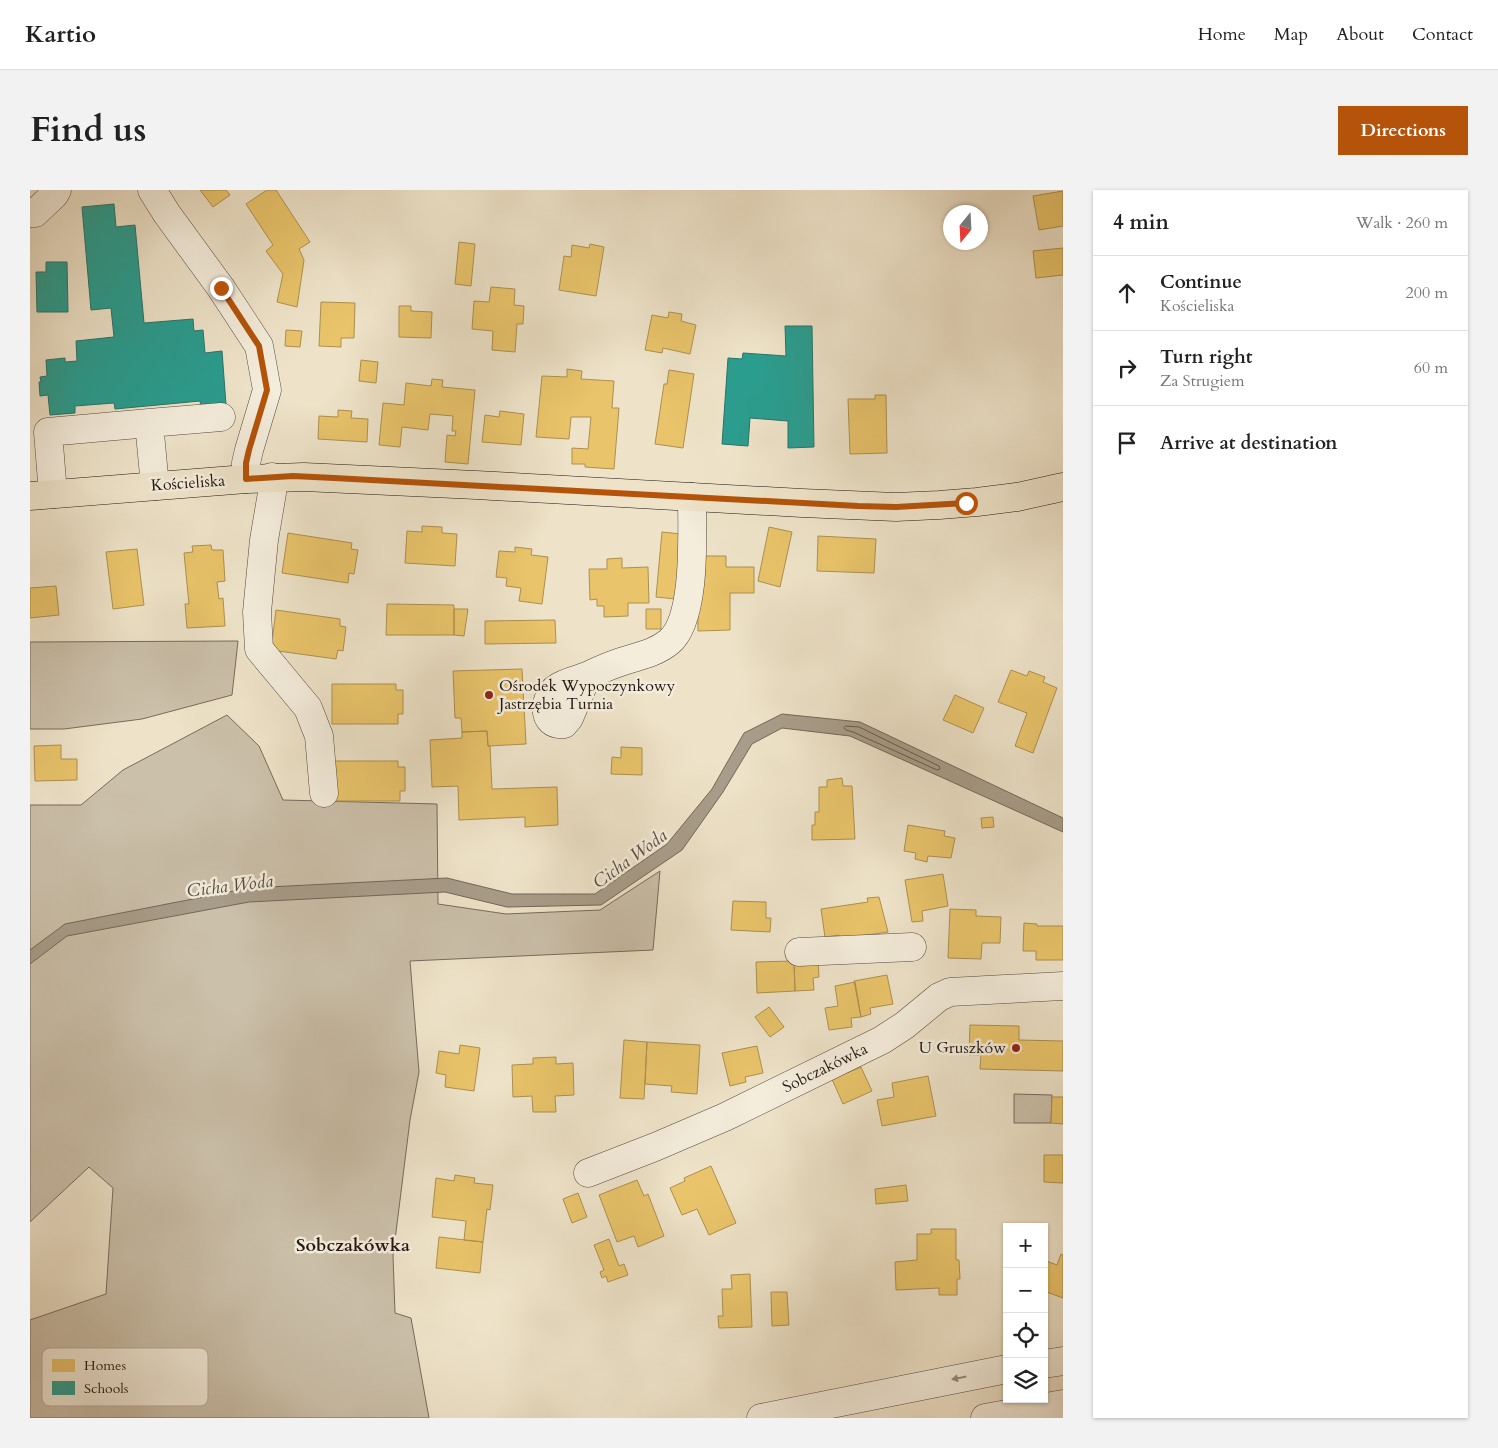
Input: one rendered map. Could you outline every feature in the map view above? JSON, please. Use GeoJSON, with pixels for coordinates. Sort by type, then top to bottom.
{"type":"FeatureCollection","features":[{"type":"Feature","properties":{"kind":"main road","name":"Kościeliska"},"geometry":{"type":"LineString","coordinates":[[42,495],[259,478],[334,478],[896,507],[985,501],[1017,497],[1063,487]]}},
{"type":"Feature","properties":{"kind":"street"},"geometry":{"type":"LineString","coordinates":[[30,212],[35,213],[57,190]]}},
{"type":"Feature","properties":{"kind":"street"},"geometry":{"type":"LineString","coordinates":[[152,190],[259,346],[267,390],[246,463],[272,493],[264,540],[256,612],[259,649],[308,708],[319,736],[324,793]]}},
{"type":"Feature","properties":{"kind":"street"},"geometry":{"type":"LineString","coordinates":[[42,495],[48,432],[221,417]]}},
{"type":"Feature","properties":{"kind":"street"},"geometry":{"type":"LineString","coordinates":[[149,423],[155,486]]}},
{"type":"Feature","properties":{"kind":"street"},"geometry":{"type":"LineString","coordinates":[[587,676],[616,663],[645,655],[669,642],[678,631],[684,618],[690,578],[692,497]]}},
{"type":"Feature","properties":{"kind":"street"},"geometry":{"type":"LineString","coordinates":[[799,952],[912,948]]}},
{"type":"Feature","properties":{"kind":"street","name":"Sobczakówka"},"geometry":{"type":"LineString","coordinates":[[588,1173],[725,1117],[874,1044],[905,1025],[939,997],[950,992],[1063,986]]}},
{"type":"Feature","properties":{"kind":"street"},"geometry":{"type":"LineString","coordinates":[[1048,1363],[1063,1361]]}},
{"type":"Feature","properties":{"kind":"street"},"geometry":{"type":"LineString","coordinates":[[761,1418],[1003,1370]]}},
{"type":"Feature","properties":{"kind":"street"},"geometry":{"type":"LineString","coordinates":[[985,1418],[1063,1404]]}},
{"type":"Feature","properties":{"kind":"shaded area"},"geometry":{"type":"Polygon","coordinates":[[[238,641],[232,695],[142,719],[64,729],[30,729],[30,642],[238,641]]]}},
{"type":"Feature","properties":{"kind":"shaded area"},"geometry":{"type":"Polygon","coordinates":[[[227,715],[259,746],[283,800],[437,804],[438,904],[506,914],[600,910],[660,871],[653,950],[410,961],[419,1072],[410,1120],[393,1256],[395,1313],[411,1318],[429,1418],[30,1418],[30,1320],[106,1294],[113,1188],[89,1167],[30,1222],[30,805],[81,805],[123,770],[227,715]]]}},
{"type":"Feature","properties":{"kind":"shaded area"},"geometry":{"type":"Polygon","coordinates":[[[1014,1094],[1052,1095],[1051,1123],[1014,1123],[1014,1094]]]}},
{"type":"Feature","properties":{"kind":"water"},"geometry":{"type":"Polygon","coordinates":[[[782,714],[860,722],[1063,818],[1063,832],[850,736],[782,728],[752,744],[723,792],[682,850],[601,905],[507,907],[445,892],[249,902],[67,936],[30,964],[30,950],[65,924],[249,888],[447,878],[512,894],[595,894],[667,844],[712,789],[744,733],[782,714]]]}},
{"type":"Feature","properties":{"kind":"building: Homes"},"geometry":{"type":"Polygon","coordinates":[[[200,190],[226,190],[230,195],[213,207],[200,190]]]}},
{"type":"Feature","properties":{"kind":"building: Homes"},"geometry":{"type":"Polygon","coordinates":[[[267,190],[276,190],[310,242],[299,249],[304,260],[297,307],[277,302],[283,274],[266,251],[273,245],[246,204],[267,190]]]}},
{"type":"Feature","properties":{"kind":"building: Homes"},"geometry":{"type":"Polygon","coordinates":[[[1063,191],[1063,226],[1039,230],[1033,196],[1063,191]]]}},
{"type":"Feature","properties":{"kind":"building: Homes"},"geometry":{"type":"Polygon","coordinates":[[[459,242],[475,244],[471,286],[455,284],[459,242]]]}},
{"type":"Feature","properties":{"kind":"building: Homes"},"geometry":{"type":"Polygon","coordinates":[[[590,244],[604,247],[596,296],[559,290],[564,256],[571,257],[572,245],[589,248],[590,244]]]}},
{"type":"Feature","properties":{"kind":"building: Homes"},"geometry":{"type":"Polygon","coordinates":[[[1063,248],[1063,275],[1036,278],[1033,251],[1063,248]]]}},
{"type":"Feature","properties":{"kind":"building: Homes"},"geometry":{"type":"Polygon","coordinates":[[[491,287],[515,289],[514,305],[524,306],[523,324],[517,324],[515,352],[492,350],[493,331],[472,329],[474,301],[489,302],[491,287]]]}},
{"type":"Feature","properties":{"kind":"building: Homes"},"geometry":{"type":"Polygon","coordinates":[[[321,302],[355,303],[354,338],[341,338],[341,347],[319,346],[321,302]]]}},
{"type":"Feature","properties":{"kind":"building: Homes"},"geometry":{"type":"Polygon","coordinates":[[[399,306],[411,306],[411,311],[432,312],[431,338],[399,337],[399,306]]]}},
{"type":"Feature","properties":{"kind":"building: Homes"},"geometry":{"type":"Polygon","coordinates":[[[669,312],[682,314],[681,321],[696,325],[690,354],[663,348],[662,353],[645,350],[652,315],[668,318],[669,312]]]}},
{"type":"Feature","properties":{"kind":"building: Homes"},"geometry":{"type":"Polygon","coordinates":[[[286,330],[302,331],[300,347],[285,346],[286,330]]]}},
{"type":"Feature","properties":{"kind":"building: Homes"},"geometry":{"type":"Polygon","coordinates":[[[361,360],[378,362],[376,383],[359,381],[361,360]]]}},
{"type":"Feature","properties":{"kind":"building: Homes"},"geometry":{"type":"Polygon","coordinates":[[[567,369],[582,371],[581,379],[614,381],[612,408],[619,408],[614,469],[585,467],[585,464],[572,464],[572,448],[588,449],[591,417],[571,417],[569,439],[536,437],[542,376],[567,377],[567,369]]]}},
{"type":"Feature","properties":{"kind":"building: Homes"},"geometry":{"type":"Polygon","coordinates":[[[669,370],[694,374],[683,448],[655,444],[664,384],[667,384],[669,370]]]}},
{"type":"Feature","properties":{"kind":"building: Homes"},"geometry":{"type":"Polygon","coordinates":[[[432,379],[443,380],[442,387],[475,390],[468,464],[445,462],[447,435],[455,436],[456,431],[452,431],[453,416],[430,414],[428,430],[402,427],[400,447],[379,445],[383,403],[404,405],[406,383],[431,386],[432,379]]]}},
{"type":"Feature","properties":{"kind":"building: Homes"},"geometry":{"type":"Polygon","coordinates":[[[875,395],[886,395],[887,453],[850,454],[848,399],[875,399],[875,395]]]}},
{"type":"Feature","properties":{"kind":"building: Homes"},"geometry":{"type":"Polygon","coordinates":[[[338,410],[352,411],[351,418],[368,419],[367,442],[318,439],[319,416],[338,417],[338,410]]]}},
{"type":"Feature","properties":{"kind":"building: Homes"},"geometry":{"type":"Polygon","coordinates":[[[500,411],[524,414],[521,445],[482,442],[485,415],[499,417],[500,411]]]}},
{"type":"Feature","properties":{"kind":"building: Homes"},"geometry":{"type":"Polygon","coordinates":[[[422,526],[442,527],[442,533],[457,534],[455,566],[405,563],[407,531],[422,532],[422,526]]]}},
{"type":"Feature","properties":{"kind":"building: Homes"},"geometry":{"type":"Polygon","coordinates":[[[769,527],[792,532],[780,587],[758,581],[769,527]]]}},
{"type":"Feature","properties":{"kind":"building: Homes"},"geometry":{"type":"Polygon","coordinates":[[[662,532],[682,534],[675,599],[656,597],[662,532]]]}},
{"type":"Feature","properties":{"kind":"building: Homes"},"geometry":{"type":"Polygon","coordinates":[[[288,533],[352,543],[351,549],[358,550],[354,574],[349,573],[348,583],[282,573],[288,533]]]}},
{"type":"Feature","properties":{"kind":"building: Homes"},"geometry":{"type":"Polygon","coordinates":[[[818,536],[876,539],[874,573],[817,571],[818,536]]]}},
{"type":"Feature","properties":{"kind":"building: Homes"},"geometry":{"type":"Polygon","coordinates":[[[211,545],[212,550],[223,550],[225,581],[217,582],[219,599],[223,598],[225,626],[187,628],[185,604],[189,604],[184,553],[193,552],[192,546],[211,545]]]}},
{"type":"Feature","properties":{"kind":"building: Homes"},"geometry":{"type":"Polygon","coordinates":[[[515,547],[532,549],[531,555],[548,557],[542,604],[519,601],[521,588],[506,586],[507,578],[496,577],[499,551],[515,552],[515,547]]]}},
{"type":"Feature","properties":{"kind":"building: Homes"},"geometry":{"type":"Polygon","coordinates":[[[137,549],[144,605],[113,609],[106,552],[137,549]]]}},
{"type":"Feature","properties":{"kind":"building: Homes"},"geometry":{"type":"Polygon","coordinates":[[[697,556],[726,556],[726,567],[754,567],[754,593],[730,593],[730,630],[698,631],[697,556]]]}},
{"type":"Feature","properties":{"kind":"building: Homes"},"geometry":{"type":"Polygon","coordinates":[[[622,558],[622,568],[648,567],[649,603],[628,603],[628,616],[604,617],[604,606],[597,606],[597,599],[590,600],[589,569],[607,569],[607,559],[622,558]]]}},
{"type":"Feature","properties":{"kind":"building: Homes"},"geometry":{"type":"Polygon","coordinates":[[[56,586],[59,615],[30,618],[30,588],[56,586]]]}},
{"type":"Feature","properties":{"kind":"building: Homes"},"geometry":{"type":"Polygon","coordinates":[[[387,604],[454,605],[454,635],[386,635],[387,604]]]}},
{"type":"Feature","properties":{"kind":"building: Homes"},"geometry":{"type":"Polygon","coordinates":[[[454,609],[468,609],[464,636],[454,635],[454,609]]]}},
{"type":"Feature","properties":{"kind":"building: Homes"},"geometry":{"type":"Polygon","coordinates":[[[646,609],[661,609],[661,629],[646,629],[646,609]]]}},
{"type":"Feature","properties":{"kind":"building: Homes"},"geometry":{"type":"Polygon","coordinates":[[[276,610],[340,619],[340,626],[346,627],[343,651],[338,650],[336,659],[271,650],[276,610]]]}},
{"type":"Feature","properties":{"kind":"building: Homes"},"geometry":{"type":"Polygon","coordinates":[[[555,620],[556,643],[485,644],[485,621],[555,620]]]}},
{"type":"Feature","properties":{"kind":"building: Homes","name":"Ośrodek Wypoczynkowy Jastrzębia Turnia"},"geometry":{"type":"Polygon","coordinates":[[[522,669],[526,744],[488,746],[487,731],[462,732],[461,718],[455,718],[453,671],[522,669]]]}},
{"type":"Feature","properties":{"kind":"building: Homes"},"geometry":{"type":"Polygon","coordinates":[[[1011,670],[1027,676],[1029,671],[1045,677],[1043,682],[1057,688],[1033,753],[1015,746],[1027,713],[998,702],[1011,670]]]}},
{"type":"Feature","properties":{"kind":"building: Homes"},"geometry":{"type":"Polygon","coordinates":[[[332,684],[396,684],[396,690],[403,690],[403,714],[398,714],[398,724],[332,724],[332,684]]]}},
{"type":"Feature","properties":{"kind":"building: Homes"},"geometry":{"type":"Polygon","coordinates":[[[955,695],[984,708],[973,733],[943,720],[955,695]]]}},
{"type":"Feature","properties":{"kind":"building: Homes"},"geometry":{"type":"Polygon","coordinates":[[[487,731],[488,746],[490,746],[492,789],[557,787],[558,825],[525,827],[525,817],[459,820],[458,786],[432,787],[430,740],[462,738],[462,732],[487,731]]]}},
{"type":"Feature","properties":{"kind":"building: Homes"},"geometry":{"type":"Polygon","coordinates":[[[61,745],[61,759],[77,759],[77,780],[35,781],[34,746],[61,745]]]}},
{"type":"Feature","properties":{"kind":"building: Homes"},"geometry":{"type":"Polygon","coordinates":[[[621,747],[642,748],[642,775],[611,774],[612,757],[621,758],[621,747]]]}},
{"type":"Feature","properties":{"kind":"building: Homes"},"geometry":{"type":"Polygon","coordinates":[[[333,761],[398,761],[398,767],[405,767],[405,791],[400,791],[400,801],[334,801],[333,761]]]}},
{"type":"Feature","properties":{"kind":"building: Homes"},"geometry":{"type":"Polygon","coordinates":[[[842,778],[843,786],[852,786],[855,839],[812,840],[812,825],[815,825],[815,812],[819,812],[819,787],[827,787],[827,780],[842,778]]]}},
{"type":"Feature","properties":{"kind":"building: Homes"},"geometry":{"type":"Polygon","coordinates":[[[993,817],[994,827],[982,828],[981,818],[993,817]]]}},
{"type":"Feature","properties":{"kind":"building: Homes"},"geometry":{"type":"Polygon","coordinates":[[[908,825],[945,831],[944,836],[955,838],[951,858],[928,856],[927,862],[915,859],[916,853],[904,851],[908,825]]]}},
{"type":"Feature","properties":{"kind":"building: Homes"},"geometry":{"type":"Polygon","coordinates":[[[943,874],[948,906],[922,911],[923,921],[912,922],[905,880],[943,874]]]}},
{"type":"Feature","properties":{"kind":"building: Homes"},"geometry":{"type":"Polygon","coordinates":[[[879,897],[888,932],[839,939],[839,935],[825,937],[821,909],[868,902],[867,898],[879,897]]]}},
{"type":"Feature","properties":{"kind":"building: Homes"},"geometry":{"type":"Polygon","coordinates":[[[733,901],[766,902],[766,918],[771,918],[770,932],[731,930],[733,901]]]}},
{"type":"Feature","properties":{"kind":"building: Homes"},"geometry":{"type":"Polygon","coordinates":[[[950,909],[976,910],[976,916],[1001,917],[1000,943],[982,943],[981,959],[948,958],[950,909]]]}},
{"type":"Feature","properties":{"kind":"building: Homes"},"geometry":{"type":"Polygon","coordinates":[[[1024,923],[1037,924],[1037,926],[1063,926],[1063,960],[1036,960],[1036,951],[1023,951],[1024,923]]]}},
{"type":"Feature","properties":{"kind":"building: Homes"},"geometry":{"type":"Polygon","coordinates":[[[818,960],[819,977],[813,978],[814,990],[795,991],[794,961],[818,960]]]}},
{"type":"Feature","properties":{"kind":"building: Homes"},"geometry":{"type":"Polygon","coordinates":[[[794,961],[795,991],[757,993],[756,962],[794,961]]]}},
{"type":"Feature","properties":{"kind":"building: Homes"},"geometry":{"type":"Polygon","coordinates":[[[887,975],[893,1004],[870,1008],[871,1014],[861,1017],[854,981],[887,975]]]}},
{"type":"Feature","properties":{"kind":"building: Homes"},"geometry":{"type":"Polygon","coordinates":[[[855,982],[861,1017],[851,1018],[852,1027],[829,1030],[825,1008],[838,1006],[835,986],[855,982]]]}},
{"type":"Feature","properties":{"kind":"building: Homes"},"geometry":{"type":"Polygon","coordinates":[[[769,1007],[784,1027],[770,1037],[755,1017],[769,1007]]]}},
{"type":"Feature","properties":{"kind":"building: Homes","name":"U Gruszków"},"geometry":{"type":"Polygon","coordinates":[[[970,1025],[1019,1026],[1019,1040],[1063,1041],[1063,1071],[980,1069],[981,1055],[969,1055],[970,1025]]]}},
{"type":"Feature","properties":{"kind":"building: Homes"},"geometry":{"type":"Polygon","coordinates":[[[624,1040],[647,1042],[644,1099],[620,1098],[624,1040]]]}},
{"type":"Feature","properties":{"kind":"building: Homes"},"geometry":{"type":"Polygon","coordinates":[[[647,1042],[700,1045],[697,1094],[671,1092],[672,1086],[645,1084],[647,1042]]]}},
{"type":"Feature","properties":{"kind":"building: Homes"},"geometry":{"type":"Polygon","coordinates":[[[460,1045],[480,1048],[474,1091],[445,1087],[446,1075],[436,1073],[439,1051],[459,1054],[460,1045]]]}},
{"type":"Feature","properties":{"kind":"building: Homes"},"geometry":{"type":"Polygon","coordinates":[[[757,1046],[763,1073],[745,1077],[746,1082],[730,1086],[722,1053],[757,1046]]]}},
{"type":"Feature","properties":{"kind":"building: Homes"},"geometry":{"type":"Polygon","coordinates":[[[556,1057],[556,1064],[573,1063],[574,1095],[555,1096],[556,1112],[533,1112],[532,1096],[513,1097],[512,1065],[533,1064],[533,1058],[556,1057]]]}},
{"type":"Feature","properties":{"kind":"building: Homes"},"geometry":{"type":"Polygon","coordinates":[[[861,1067],[872,1091],[843,1104],[832,1079],[861,1067]]]}},
{"type":"Feature","properties":{"kind":"building: Homes"},"geometry":{"type":"Polygon","coordinates":[[[928,1076],[936,1116],[882,1126],[877,1100],[894,1097],[892,1083],[928,1076]]]}},
{"type":"Feature","properties":{"kind":"building: Homes"},"geometry":{"type":"Polygon","coordinates":[[[1052,1097],[1063,1097],[1063,1124],[1051,1123],[1052,1097]]]}},
{"type":"Feature","properties":{"kind":"building: Homes"},"geometry":{"type":"Polygon","coordinates":[[[1044,1155],[1063,1155],[1063,1183],[1044,1182],[1044,1155]]]}},
{"type":"Feature","properties":{"kind":"building: Homes"},"geometry":{"type":"Polygon","coordinates":[[[711,1166],[736,1223],[709,1235],[697,1209],[682,1215],[670,1188],[685,1181],[684,1178],[711,1166]]]}},
{"type":"Feature","properties":{"kind":"building: Homes"},"geometry":{"type":"Polygon","coordinates":[[[455,1175],[475,1178],[474,1183],[493,1185],[490,1210],[487,1209],[483,1242],[464,1240],[466,1221],[432,1217],[436,1178],[454,1181],[455,1175]]]}},
{"type":"Feature","properties":{"kind":"building: Homes"},"geometry":{"type":"Polygon","coordinates":[[[637,1180],[644,1196],[648,1194],[664,1236],[638,1247],[634,1236],[617,1242],[599,1195],[637,1180]]]}},
{"type":"Feature","properties":{"kind":"building: Homes"},"geometry":{"type":"Polygon","coordinates":[[[906,1185],[908,1201],[876,1204],[875,1189],[906,1185]]]}},
{"type":"Feature","properties":{"kind":"building: Homes"},"geometry":{"type":"Polygon","coordinates":[[[578,1193],[587,1217],[572,1223],[563,1199],[578,1193]]]}},
{"type":"Feature","properties":{"kind":"building: Homes"},"geometry":{"type":"Polygon","coordinates":[[[931,1229],[956,1229],[956,1260],[959,1260],[960,1279],[957,1279],[957,1295],[939,1295],[939,1288],[896,1290],[895,1262],[917,1260],[917,1234],[931,1234],[931,1229]]]}},
{"type":"Feature","properties":{"kind":"building: Homes"},"geometry":{"type":"Polygon","coordinates":[[[439,1237],[483,1242],[480,1273],[436,1268],[439,1237]]]}},
{"type":"Feature","properties":{"kind":"building: Homes"},"geometry":{"type":"Polygon","coordinates":[[[609,1239],[619,1266],[624,1264],[628,1275],[608,1282],[606,1276],[602,1278],[600,1272],[604,1270],[594,1245],[609,1239]]]}},
{"type":"Feature","properties":{"kind":"building: Homes"},"geometry":{"type":"Polygon","coordinates":[[[1061,1254],[1063,1255],[1063,1298],[1048,1292],[1048,1262],[1057,1265],[1061,1254]]]}},
{"type":"Feature","properties":{"kind":"building: Homes"},"geometry":{"type":"Polygon","coordinates":[[[750,1274],[752,1327],[719,1328],[718,1316],[723,1316],[722,1289],[732,1289],[731,1275],[750,1274]]]}},
{"type":"Feature","properties":{"kind":"building: Homes"},"geometry":{"type":"Polygon","coordinates":[[[771,1292],[787,1292],[789,1325],[772,1326],[771,1292]]]}},
{"type":"Feature","properties":{"kind":"building: Schools"},"geometry":{"type":"Polygon","coordinates":[[[114,204],[116,227],[135,225],[144,323],[193,319],[194,331],[203,330],[205,353],[222,351],[226,405],[201,408],[200,401],[115,409],[114,403],[75,406],[75,413],[50,415],[48,395],[40,396],[40,377],[47,376],[46,360],[65,358],[65,362],[77,361],[76,341],[114,337],[111,308],[91,310],[82,207],[114,204]]]}},
{"type":"Feature","properties":{"kind":"building: Schools"},"geometry":{"type":"Polygon","coordinates":[[[46,262],[67,262],[68,312],[37,312],[36,272],[46,272],[46,262]]]}},
{"type":"Feature","properties":{"kind":"building: Schools"},"geometry":{"type":"Polygon","coordinates":[[[785,326],[812,326],[814,447],[788,448],[788,421],[750,418],[748,446],[722,444],[728,358],[742,359],[743,353],[786,356],[785,326]]]}},
{"type":"Feature","properties":{"kind":"place","name":"Ośrodek Wypoczynkowy Jastrzębia Turnia"},"geometry":{"type":"Point","coordinates":[489,695]}},
{"type":"Feature","properties":{"kind":"place","name":"U Gruszków"},"geometry":{"type":"Point","coordinates":[1016,1048]}},
{"type":"Feature","properties":{"kind":"district","name":"Sobczakówka"},"geometry":{"type":"Point","coordinates":[353,1245]}},
{"type":"Feature","properties":{"kind":"route"},"geometry":{"type":"LineString","coordinates":[[221,288],[259,346],[267,390],[249,450],[246,463],[246,479],[293,476],[858,506],[896,507],[966,503]]}},
{"type":"Feature","properties":{"kind":"water label","name":"Cicha Woda"},"geometry":{"type":"Point","coordinates":[630,859]}},
{"type":"Feature","properties":{"kind":"water label","name":"Cicha Woda"},"geometry":{"type":"Point","coordinates":[230,886]}}]}
